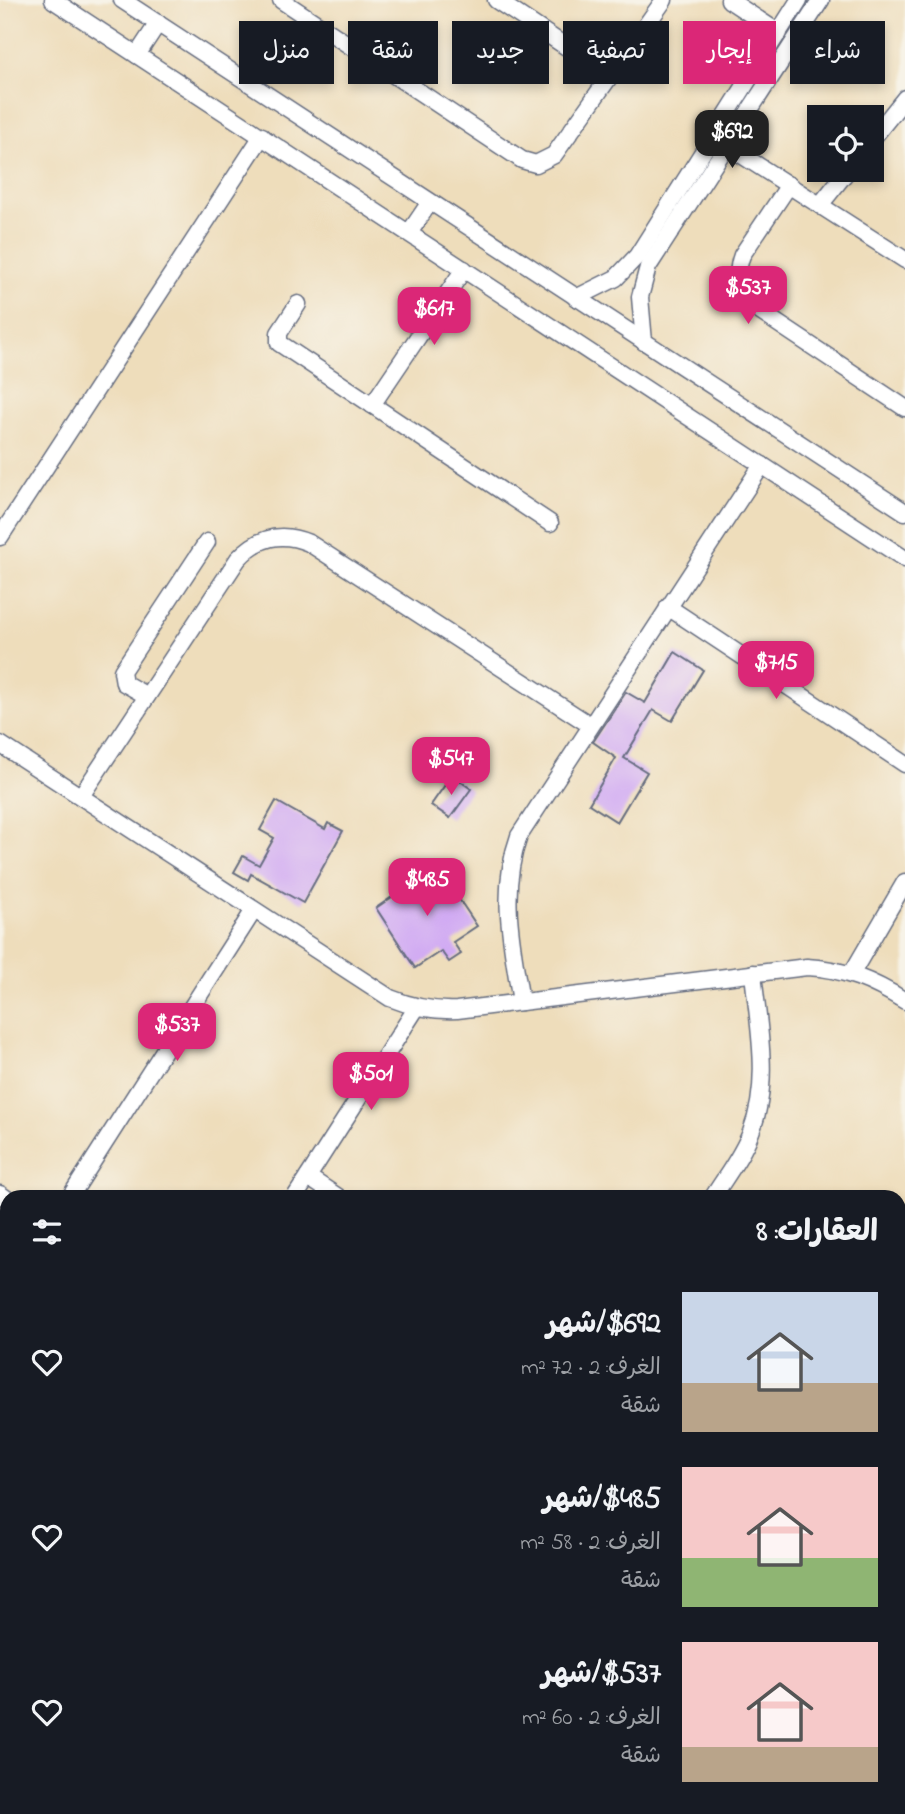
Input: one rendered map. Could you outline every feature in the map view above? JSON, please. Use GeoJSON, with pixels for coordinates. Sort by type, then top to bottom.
{"type":"FeatureCollection","features":[{"type":"Feature","properties":{"kind":"street"},"geometry":{"type":"LineString","coordinates":[[53,0],[905,559]]}},
{"type":"Feature","properties":{"kind":"street"},"geometry":{"type":"LineString","coordinates":[[122,0],[905,512]]}},
{"type":"Feature","properties":{"kind":"street"},"geometry":{"type":"LineString","coordinates":[[281,0],[529,162],[542,162],[554,155],[604,84]]}},
{"type":"Feature","properties":{"kind":"street"},"geometry":{"type":"LineString","coordinates":[[496,0],[563,45]]}},
{"type":"Feature","properties":{"kind":"street"},"geometry":{"type":"LineString","coordinates":[[649,21],[664,0]]}},
{"type":"Feature","properties":{"kind":"street"},"geometry":{"type":"LineString","coordinates":[[729,0],[779,33]]}},
{"type":"Feature","properties":{"kind":"street"},"geometry":{"type":"LineString","coordinates":[[776,42],[799,0]]}},
{"type":"Feature","properties":{"kind":"street"},"geometry":{"type":"LineString","coordinates":[[776,55],[821,0]]}},
{"type":"Feature","properties":{"kind":"street"},"geometry":{"type":"LineString","coordinates":[[137,55],[158,23]]}},
{"type":"Feature","properties":{"kind":"street"},"geometry":{"type":"LineString","coordinates":[[576,298],[616,278],[637,256],[755,84]]}},
{"type":"Feature","properties":{"kind":"street"},"geometry":{"type":"LineString","coordinates":[[644,342],[640,297],[648,267],[726,145],[758,84]]}},
{"type":"Feature","properties":{"kind":"street"},"geometry":{"type":"LineString","coordinates":[[884,125],[902,105]]}},
{"type":"Feature","properties":{"kind":"street"},"geometry":{"type":"LineString","coordinates":[[0,537],[262,136]]}},
{"type":"Feature","properties":{"kind":"street"},"geometry":{"type":"LineString","coordinates":[[726,145],[905,260]]}},
{"type":"Feature","properties":{"kind":"street"},"geometry":{"type":"LineString","coordinates":[[820,205],[838,182]]}},
{"type":"Feature","properties":{"kind":"street"},"geometry":{"type":"LineString","coordinates":[[789,185],[742,255],[738,267],[741,291],[756,309],[905,408]]}},
{"type":"Feature","properties":{"kind":"street"},"geometry":{"type":"LineString","coordinates":[[409,233],[430,202]]}},
{"type":"Feature","properties":{"kind":"street"},"geometry":{"type":"LineString","coordinates":[[372,405],[464,269]]}},
{"type":"Feature","properties":{"kind":"street"},"geometry":{"type":"LineString","coordinates":[[298,304],[279,332],[279,343],[550,523]]}},
{"type":"Feature","properties":{"kind":"street"},"geometry":{"type":"LineString","coordinates":[[521,1002],[506,901],[511,857],[530,817],[762,465]]}},
{"type":"Feature","properties":{"kind":"street"},"geometry":{"type":"LineString","coordinates":[[81,796],[238,559],[258,542],[284,536],[297,538],[316,547],[590,725]]}},
{"type":"Feature","properties":{"kind":"street"},"geometry":{"type":"LineString","coordinates":[[147,696],[124,683],[122,671],[206,542]]}},
{"type":"Feature","properties":{"kind":"street"},"geometry":{"type":"LineString","coordinates":[[668,607],[905,764]]}},
{"type":"Feature","properties":{"kind":"street"},"geometry":{"type":"LineString","coordinates":[[0,744],[390,998],[416,1007],[443,1010],[807,967],[852,973],[880,985],[905,1001]]}},
{"type":"Feature","properties":{"kind":"street"},"geometry":{"type":"LineString","coordinates":[[852,973],[905,882]]}},
{"type":"Feature","properties":{"kind":"street"},"geometry":{"type":"LineString","coordinates":[[74,1190],[254,910]]}},
{"type":"Feature","properties":{"kind":"street"},"geometry":{"type":"LineString","coordinates":[[717,1190],[744,1148],[760,1098],[761,1064],[753,972]]}},
{"type":"Feature","properties":{"kind":"street"},"geometry":{"type":"LineString","coordinates":[[300,1190],[416,1007]]}},
{"type":"Feature","properties":{"kind":"street"},"geometry":{"type":"LineString","coordinates":[[308,1177],[328,1190]]}},
{"type":"Feature","properties":{"kind":"building"},"geometry":{"type":"Polygon","coordinates":[[[675,652],[703,670],[672,721],[653,710],[624,758],[647,772],[617,822],[589,804],[616,758],[593,742],[626,692],[645,703],[675,652]]]}},
{"type":"Feature","properties":{"kind":"building"},"geometry":{"type":"Polygon","coordinates":[[[452,775],[471,789],[450,818],[431,805],[452,775]]]}},
{"type":"Feature","properties":{"kind":"building"},"geometry":{"type":"Polygon","coordinates":[[[276,801],[325,829],[328,823],[343,831],[303,903],[251,874],[248,880],[234,872],[243,856],[259,865],[274,838],[260,830],[276,801]]]}},
{"type":"Feature","properties":{"kind":"building"},"geometry":{"type":"Polygon","coordinates":[[[437,866],[477,926],[453,942],[461,954],[449,962],[441,951],[415,968],[376,908],[437,866]]]}}]}
